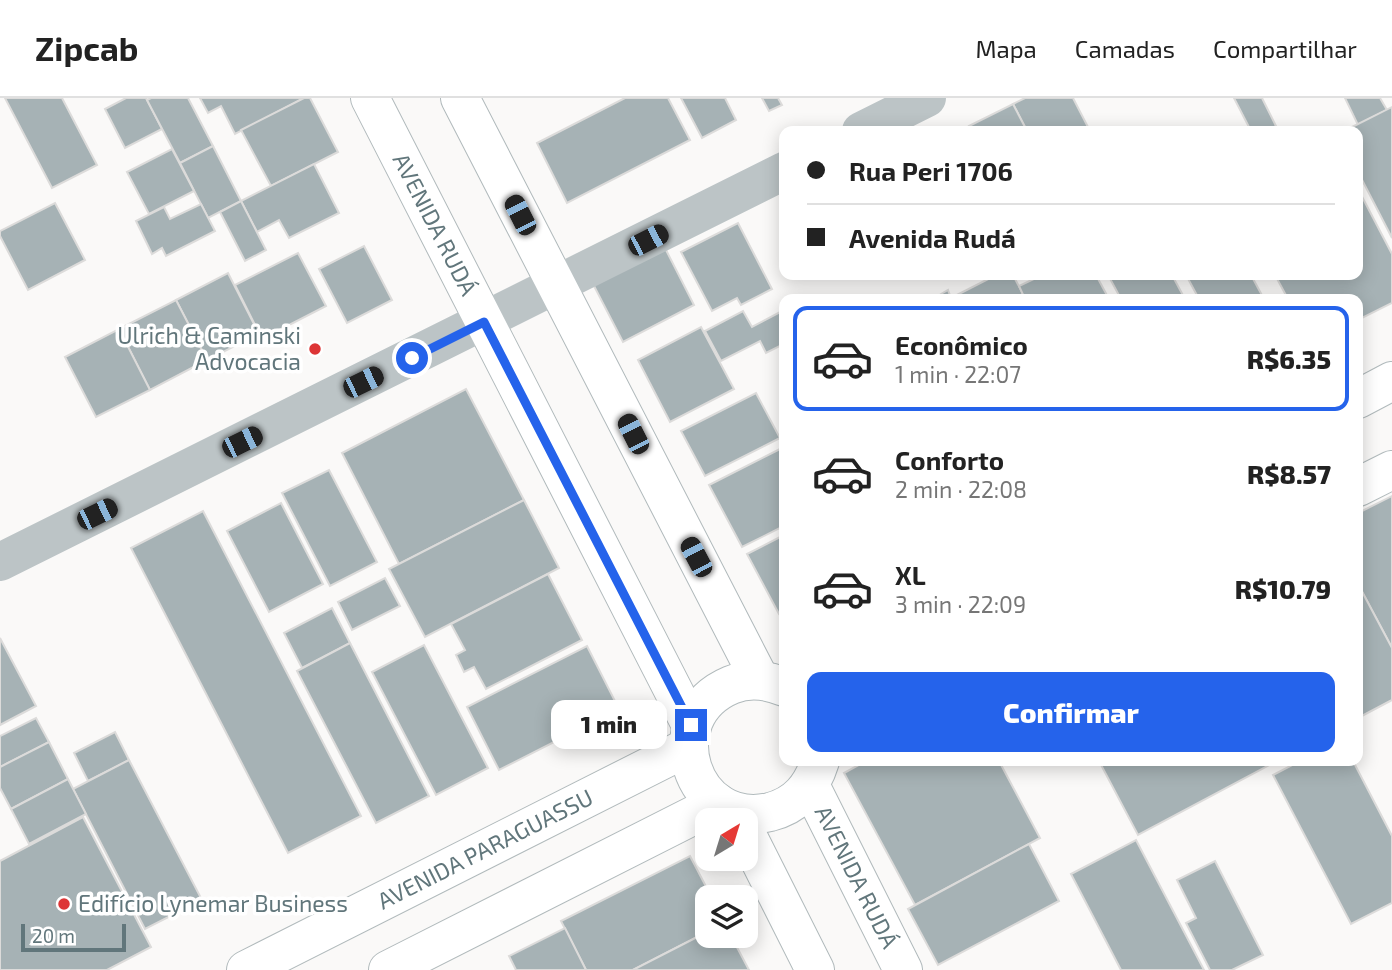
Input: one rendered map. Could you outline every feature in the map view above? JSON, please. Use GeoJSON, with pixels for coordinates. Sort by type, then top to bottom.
{"type":"FeatureCollection","features":[{"type":"Feature","properties":{"kind":"main road","name":"AVENIDA RUDÁ"},"geometry":{"type":"LineString","coordinates":[[370,98],[690,736],[691,769],[702,788],[724,808]]}},
{"type":"Feature","properties":{"kind":"main road"},"geometry":{"type":"LineString","coordinates":[[460,98],[556,286],[772,684]]}},
{"type":"Feature","properties":{"kind":"main road"},"geometry":{"type":"LineString","coordinates":[[1363,396],[1392,381]]}},
{"type":"Feature","properties":{"kind":"main road"},"geometry":{"type":"LineString","coordinates":[[1363,484],[1392,470]]}},
{"type":"Feature","properties":{"kind":"main road"},"geometry":{"type":"LineString","coordinates":[[690,736],[702,706],[718,691],[738,682],[772,684]]}},
{"type":"Feature","properties":{"kind":"main road","name":"AVENIDA PARAGUASSU"},"geometry":{"type":"LineString","coordinates":[[246,970],[690,736]]}},
{"type":"Feature","properties":{"kind":"main road","name":"AVENIDA RUDÁ"},"geometry":{"type":"LineString","coordinates":[[815,773],[903,970]]}},
{"type":"Feature","properties":{"kind":"main road"},"geometry":{"type":"LineString","coordinates":[[758,814],[782,809],[801,797],[815,773]]}},
{"type":"Feature","properties":{"kind":"main road"},"geometry":{"type":"LineString","coordinates":[[388,970],[695,834]]}},
{"type":"Feature","properties":{"kind":"main road"},"geometry":{"type":"LineString","coordinates":[[758,862],[815,970]]}},
{"type":"Feature","properties":{"kind":"street"},"geometry":{"type":"LineString","coordinates":[[872,126],[927,98]]}},
{"type":"Feature","properties":{"kind":"street"},"geometry":{"type":"LineString","coordinates":[[0,562],[779,173]]}},
{"type":"Feature","properties":{"kind":"building"},"geometry":{"type":"Polygon","coordinates":[[[5,98],[62,98],[97,165],[52,188],[5,98]]]}},
{"type":"Feature","properties":{"kind":"building"},"geometry":{"type":"Polygon","coordinates":[[[126,98],[146,98],[162,129],[125,148],[105,109],[126,98]]]}},
{"type":"Feature","properties":{"kind":"building"},"geometry":{"type":"Polygon","coordinates":[[[188,98],[213,146],[180,163],[147,100],[188,98]]]}},
{"type":"Feature","properties":{"kind":"building"},"geometry":{"type":"Polygon","coordinates":[[[200,98],[304,98],[235,134],[221,106],[208,113],[200,98]]]}},
{"type":"Feature","properties":{"kind":"building"},"geometry":{"type":"Polygon","coordinates":[[[304,98],[310,98],[338,152],[271,186],[241,130],[304,98]]]}},
{"type":"Feature","properties":{"kind":"building"},"geometry":{"type":"Polygon","coordinates":[[[625,98],[668,98],[690,140],[567,203],[537,143],[625,98]]]}},
{"type":"Feature","properties":{"kind":"building"},"geometry":{"type":"Polygon","coordinates":[[[681,98],[725,98],[736,120],[702,138],[681,98]]]}},
{"type":"Feature","properties":{"kind":"building"},"geometry":{"type":"Polygon","coordinates":[[[762,98],[778,98],[782,105],[769,111],[762,98]]]}},
{"type":"Feature","properties":{"kind":"building"},"geometry":{"type":"Polygon","coordinates":[[[1025,98],[1073,98],[1087,126],[1024,126],[1013,104],[1025,98]]]}},
{"type":"Feature","properties":{"kind":"building"},"geometry":{"type":"Polygon","coordinates":[[[1234,98],[1262,98],[1276,126],[1248,126],[1234,98]]]}},
{"type":"Feature","properties":{"kind":"building"},"geometry":{"type":"Polygon","coordinates":[[[1345,98],[1380,98],[1387,110],[1358,125],[1345,98]]]}},
{"type":"Feature","properties":{"kind":"building"},"geometry":{"type":"Polygon","coordinates":[[[1013,104],[1024,126],[969,126],[1013,104]]]}},
{"type":"Feature","properties":{"kind":"building"},"geometry":{"type":"Polygon","coordinates":[[[1392,107],[1392,238],[1363,182],[1363,126],[1354,126],[1392,107]]]}},
{"type":"Feature","properties":{"kind":"building"},"geometry":{"type":"Polygon","coordinates":[[[213,146],[241,201],[208,218],[180,163],[213,146]]]}},
{"type":"Feature","properties":{"kind":"building"},"geometry":{"type":"Polygon","coordinates":[[[172,149],[194,191],[149,214],[127,172],[172,149]]]}},
{"type":"Feature","properties":{"kind":"building"},"geometry":{"type":"Polygon","coordinates":[[[314,164],[339,213],[289,238],[279,220],[257,232],[241,201],[314,164]]]}},
{"type":"Feature","properties":{"kind":"building"},"geometry":{"type":"Polygon","coordinates":[[[1363,199],[1392,254],[1392,303],[1363,318],[1363,294],[1285,294],[1278,280],[1363,280],[1363,199]]]}},
{"type":"Feature","properties":{"kind":"building"},"geometry":{"type":"Polygon","coordinates":[[[241,201],[266,250],[245,261],[220,212],[241,201]]]}},
{"type":"Feature","properties":{"kind":"building"},"geometry":{"type":"Polygon","coordinates":[[[55,203],[85,260],[28,290],[0,236],[0,231],[55,203]]]}},
{"type":"Feature","properties":{"kind":"building"},"geometry":{"type":"Polygon","coordinates":[[[201,204],[215,231],[166,256],[162,248],[152,254],[136,221],[164,207],[170,219],[201,204]]]}},
{"type":"Feature","properties":{"kind":"building"},"geometry":{"type":"Polygon","coordinates":[[[738,223],[772,289],[741,305],[737,298],[712,311],[681,252],[738,223]]]}},
{"type":"Feature","properties":{"kind":"building"},"geometry":{"type":"Polygon","coordinates":[[[364,246],[392,300],[347,323],[319,269],[364,246]]]}},
{"type":"Feature","properties":{"kind":"building"},"geometry":{"type":"Polygon","coordinates":[[[665,248],[694,305],[623,342],[593,284],[665,248]]]}},
{"type":"Feature","properties":{"kind":"building"},"geometry":{"type":"Polygon","coordinates":[[[298,253],[326,306],[262,339],[235,285],[298,253]]]}},
{"type":"Feature","properties":{"kind":"building"},"geometry":{"type":"Polygon","coordinates":[[[228,273],[259,334],[207,360],[176,300],[228,273]]]}},
{"type":"Feature","properties":{"kind":"building"},"geometry":{"type":"Polygon","coordinates":[[[986,280],[1016,280],[1023,294],[959,294],[986,280]]]}},
{"type":"Feature","properties":{"kind":"building"},"geometry":{"type":"Polygon","coordinates":[[[1032,280],[1099,280],[1106,294],[1023,294],[1019,286],[1032,280]]]}},
{"type":"Feature","properties":{"kind":"building"},"geometry":{"type":"Polygon","coordinates":[[[1111,280],[1175,280],[1182,294],[1118,294],[1111,280]]]}},
{"type":"Feature","properties":{"kind":"building"},"geometry":{"type":"Polygon","coordinates":[[[1189,280],[1254,280],[1261,294],[1196,294],[1189,280]]]}},
{"type":"Feature","properties":{"kind":"building"},"geometry":{"type":"Polygon","coordinates":[[[176,300],[207,360],[150,390],[119,329],[176,300]]]}},
{"type":"Feature","properties":{"kind":"building"},"geometry":{"type":"Polygon","coordinates":[[[743,311],[752,327],[779,313],[779,346],[766,353],[760,341],[721,361],[705,331],[743,311]]]}},
{"type":"Feature","properties":{"kind":"building"},"geometry":{"type":"Polygon","coordinates":[[[701,327],[734,389],[670,422],[638,360],[701,327]]]}},
{"type":"Feature","properties":{"kind":"building"},"geometry":{"type":"Polygon","coordinates":[[[119,329],[150,390],[96,417],[65,357],[119,329]]]}},
{"type":"Feature","properties":{"kind":"building"},"geometry":{"type":"Polygon","coordinates":[[[466,389],[524,500],[399,564],[342,453],[466,389]]]}},
{"type":"Feature","properties":{"kind":"building"},"geometry":{"type":"Polygon","coordinates":[[[756,393],[779,439],[705,476],[681,431],[756,393]]]}},
{"type":"Feature","properties":{"kind":"building"},"geometry":{"type":"Polygon","coordinates":[[[779,450],[779,528],[742,547],[709,485],[779,450]]]}},
{"type":"Feature","properties":{"kind":"building"},"geometry":{"type":"Polygon","coordinates":[[[329,470],[377,562],[330,586],[282,493],[329,470]]]}},
{"type":"Feature","properties":{"kind":"building"},"geometry":{"type":"Polygon","coordinates":[[[1392,496],[1392,648],[1363,593],[1363,510],[1392,496]]]}},
{"type":"Feature","properties":{"kind":"building"},"geometry":{"type":"Polygon","coordinates":[[[524,500],[559,568],[425,637],[389,569],[524,500]]]}},
{"type":"Feature","properties":{"kind":"building"},"geometry":{"type":"Polygon","coordinates":[[[281,503],[323,584],[269,612],[227,531],[281,503]]]}},
{"type":"Feature","properties":{"kind":"building"},"geometry":{"type":"Polygon","coordinates":[[[203,511],[361,816],[288,853],[131,548],[203,511]]]}},
{"type":"Feature","properties":{"kind":"building"},"geometry":{"type":"Polygon","coordinates":[[[779,538],[779,614],[747,554],[779,538]]]}},
{"type":"Feature","properties":{"kind":"building"},"geometry":{"type":"Polygon","coordinates":[[[548,574],[582,640],[486,689],[474,667],[464,672],[456,655],[465,650],[451,624],[548,574]]]}},
{"type":"Feature","properties":{"kind":"building"},"geometry":{"type":"Polygon","coordinates":[[[385,578],[400,606],[352,630],[338,602],[385,578]]]}},
{"type":"Feature","properties":{"kind":"building"},"geometry":{"type":"Polygon","coordinates":[[[1363,593],[1392,648],[1392,700],[1363,715],[1363,593]]]}},
{"type":"Feature","properties":{"kind":"building"},"geometry":{"type":"Polygon","coordinates":[[[332,608],[350,643],[302,668],[284,633],[332,608]]]}},
{"type":"Feature","properties":{"kind":"building"},"geometry":{"type":"Polygon","coordinates":[[[0,638],[36,706],[0,725],[0,638]]]}},
{"type":"Feature","properties":{"kind":"building"},"geometry":{"type":"Polygon","coordinates":[[[350,643],[429,796],[376,823],[297,671],[350,643]]]}},
{"type":"Feature","properties":{"kind":"building"},"geometry":{"type":"Polygon","coordinates":[[[424,645],[488,768],[436,795],[372,672],[424,645]]]}},
{"type":"Feature","properties":{"kind":"building"},"geometry":{"type":"Polygon","coordinates":[[[587,646],[619,709],[499,770],[467,707],[587,646]]]}},
{"type":"Feature","properties":{"kind":"building"},"geometry":{"type":"Polygon","coordinates":[[[36,718],[49,742],[0,767],[0,736],[36,718]]]}},
{"type":"Feature","properties":{"kind":"building"},"geometry":{"type":"Polygon","coordinates":[[[115,732],[129,760],[88,781],[74,753],[115,732]]]}},
{"type":"Feature","properties":{"kind":"building"},"geometry":{"type":"Polygon","coordinates":[[[49,742],[68,779],[11,809],[0,788],[0,767],[49,742]]]}},
{"type":"Feature","properties":{"kind":"building"},"geometry":{"type":"Polygon","coordinates":[[[129,760],[202,900],[145,929],[73,789],[129,760]]]}},
{"type":"Feature","properties":{"kind":"building"},"geometry":{"type":"Polygon","coordinates":[[[857,766],[1002,766],[1040,838],[915,905],[844,773],[857,766]]]}},
{"type":"Feature","properties":{"kind":"building"},"geometry":{"type":"Polygon","coordinates":[[[1102,766],[1268,766],[1138,835],[1102,766]]]}},
{"type":"Feature","properties":{"kind":"building"},"geometry":{"type":"Polygon","coordinates":[[[1290,766],[1356,766],[1392,836],[1392,903],[1351,924],[1273,775],[1290,766]]]}},
{"type":"Feature","properties":{"kind":"building"},"geometry":{"type":"Polygon","coordinates":[[[68,779],[86,814],[29,844],[11,809],[68,779]]]}},
{"type":"Feature","properties":{"kind":"building","name":"Edifício Lynemar Business"},"geometry":{"type":"Polygon","coordinates":[[[83,817],[151,947],[107,970],[0,970],[0,861],[83,817]]]}},
{"type":"Feature","properties":{"kind":"building"},"geometry":{"type":"Polygon","coordinates":[[[1136,840],[1204,970],[1121,970],[1071,874],[1136,840]]]}},
{"type":"Feature","properties":{"kind":"building"},"geometry":{"type":"Polygon","coordinates":[[[1029,844],[1059,901],[938,965],[908,909],[1029,844]]]}},
{"type":"Feature","properties":{"kind":"building"},"geometry":{"type":"Polygon","coordinates":[[[690,856],[695,872],[698,872],[705,885],[695,885],[695,938],[633,970],[586,970],[561,921],[690,856]]]}},
{"type":"Feature","properties":{"kind":"building"},"geometry":{"type":"Polygon","coordinates":[[[1215,861],[1263,955],[1232,970],[1210,970],[1186,923],[1196,918],[1177,880],[1215,861]]]}},
{"type":"Feature","properties":{"kind":"building"},"geometry":{"type":"Polygon","coordinates":[[[565,928],[586,970],[516,970],[509,956],[565,928]]]}},
{"type":"Feature","properties":{"kind":"building"},"geometry":{"type":"Polygon","coordinates":[[[695,938],[695,948],[737,948],[749,970],[633,970],[695,938]]]}},
{"type":"Feature","properties":{"kind":"place","name":"Ulrich & Caminski Advocacia"},"geometry":{"type":"Point","coordinates":[315,349]}},
{"type":"Feature","properties":{"kind":"place","name":"Edifício Lynemar Business"},"geometry":{"type":"Point","coordinates":[64,904]}},
{"type":"Feature","properties":{"kind":"route"},"geometry":{"type":"LineString","coordinates":[[412,358],[484,322],[691,725]]}}]}
